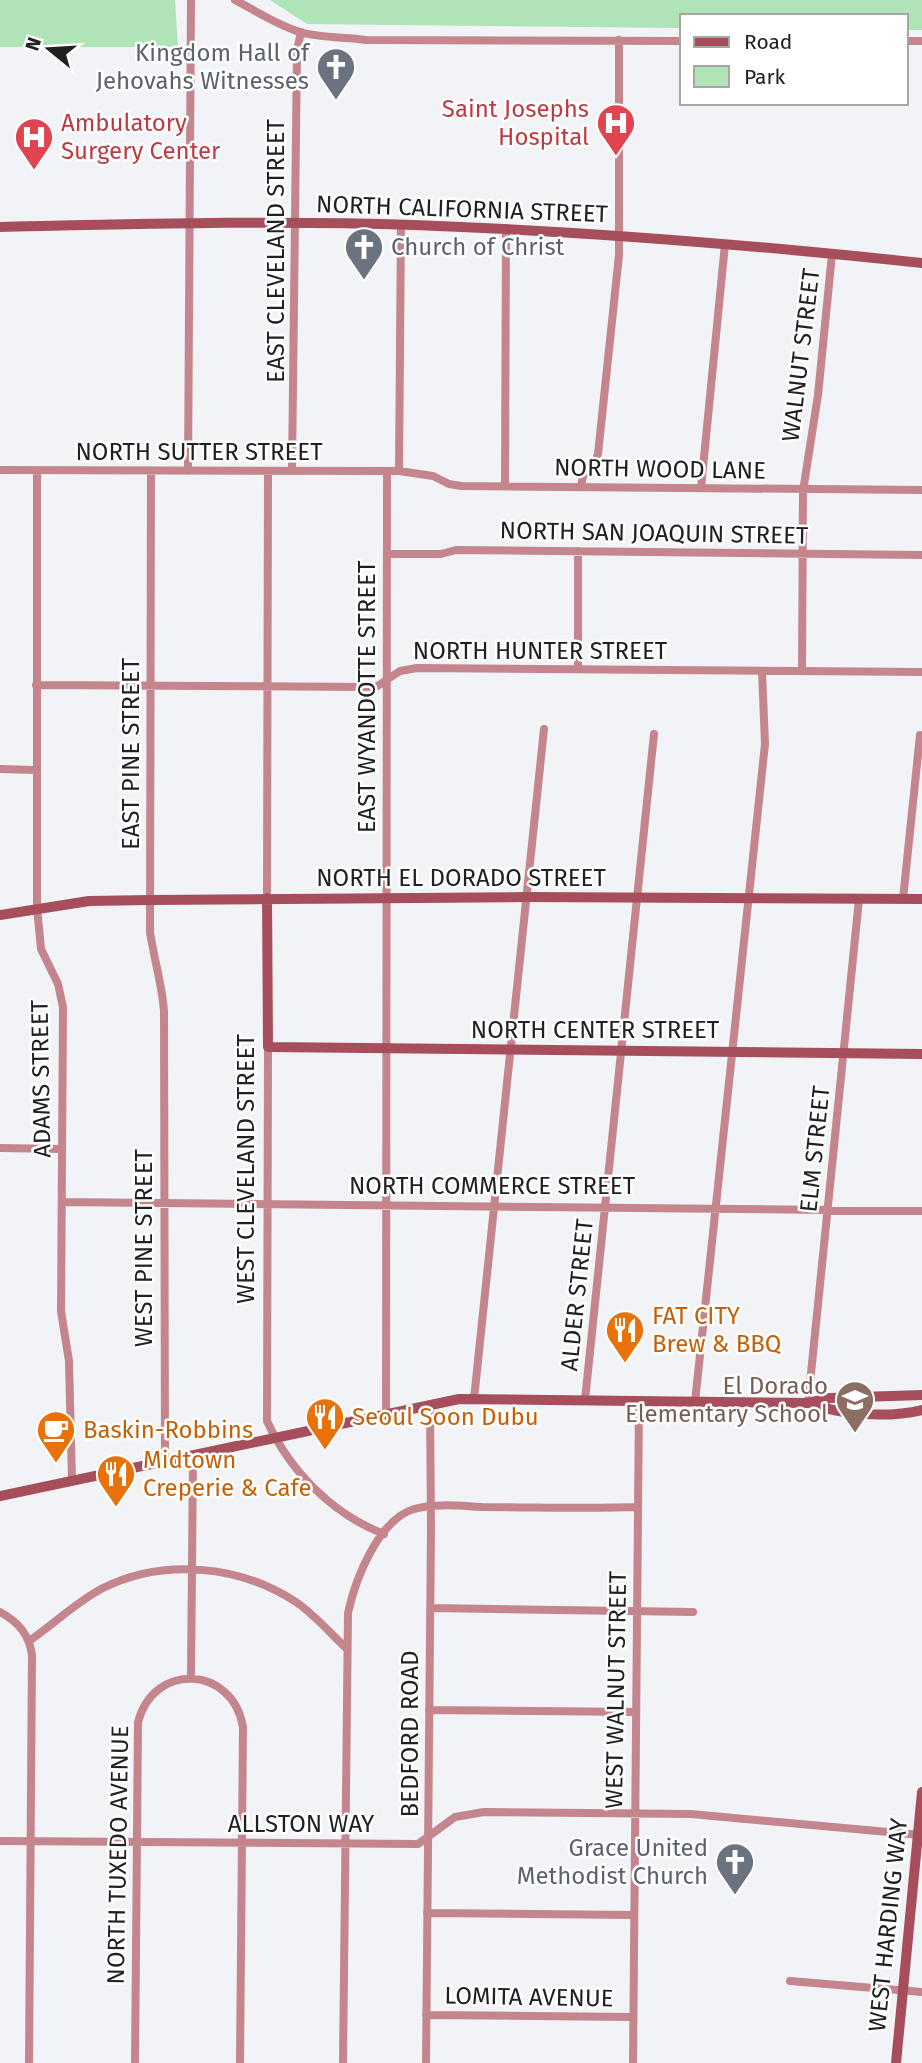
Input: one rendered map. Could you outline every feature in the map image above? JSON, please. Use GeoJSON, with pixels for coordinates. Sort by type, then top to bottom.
{"type":"FeatureCollection","features":[{"type":"Feature","properties":{"kind":"street"},"geometry":{"type":"LineString","coordinates":[[188,471],[191,0]]}},
{"type":"Feature","properties":{"kind":"street"},"geometry":{"type":"LineString","coordinates":[[235,0],[301,32],[366,40],[680,41]]}},
{"type":"Feature","properties":{"kind":"street","name":"EAST CLEVELAND STREET"},"geometry":{"type":"LineString","coordinates":[[292,470],[297,50],[301,32]]}},
{"type":"Feature","properties":{"kind":"street"},"geometry":{"type":"LineString","coordinates":[[581,486],[583,476],[594,466],[598,454],[620,236],[620,40]]}},
{"type":"Feature","properties":{"kind":"street"},"geometry":{"type":"LineString","coordinates":[[399,471],[401,225]]}},
{"type":"Feature","properties":{"kind":"street","name":"NORTH CALIFORNIA STREET"},"geometry":{"type":"LineString","coordinates":[[0,227],[401,225],[620,236],[922,263]]}},
{"type":"Feature","properties":{"kind":"street"},"geometry":{"type":"LineString","coordinates":[[505,486],[506,230]]}},
{"type":"Feature","properties":{"kind":"street"},"geometry":{"type":"LineString","coordinates":[[701,488],[725,244]]}},
{"type":"Feature","properties":{"kind":"street","name":"WALNUT STREET"},"geometry":{"type":"LineString","coordinates":[[802,671],[803,491],[818,396],[832,254]]}},
{"type":"Feature","properties":{"kind":"street","name":"NORTH SUTTER STREET"},"geometry":{"type":"LineString","coordinates":[[0,470],[399,471]]}},
{"type":"Feature","properties":{"kind":"street","name":"ADAMS STREET"},"geometry":{"type":"LineString","coordinates":[[37,471],[37,908],[41,948],[58,984],[63,1007],[61,1311],[69,1361],[72,1480]]}},
{"type":"Feature","properties":{"kind":"street","name":"EAST PINE STREET"},"geometry":{"type":"LineString","coordinates":[[151,471],[150,932],[162,987],[164,1035]]}},
{"type":"Feature","properties":{"kind":"street"},"geometry":{"type":"LineString","coordinates":[[267,898],[268,471]]}},
{"type":"Feature","properties":{"kind":"street","name":"EAST WYANDOTTE STREET"},"geometry":{"type":"LineString","coordinates":[[386,1415],[387,471]]}},
{"type":"Feature","properties":{"kind":"street","name":"NORTH WOOD LANE"},"geometry":{"type":"LineString","coordinates":[[399,471],[433,476],[449,484],[461,486],[922,490]]}},
{"type":"Feature","properties":{"kind":"street","name":"NORTH SAN JOAQUIN STREET"},"geometry":{"type":"LineString","coordinates":[[387,554],[441,554],[456,550],[922,555]]}},
{"type":"Feature","properties":{"kind":"street"},"geometry":{"type":"LineString","coordinates":[[578,551],[578,669]]}},
{"type":"Feature","properties":{"kind":"street","name":"NORTH HUNTER STREET"},"geometry":{"type":"LineString","coordinates":[[36,685],[376,687],[402,670],[417,668],[922,673]]}},
{"type":"Feature","properties":{"kind":"street"},"geometry":{"type":"LineString","coordinates":[[695,1402],[765,744],[762,671]]}},
{"type":"Feature","properties":{"kind":"street"},"geometry":{"type":"LineString","coordinates":[[474,1399],[544,729]]}},
{"type":"Feature","properties":{"kind":"street","name":"ALDER STREET"},"geometry":{"type":"LineString","coordinates":[[585,1400],[654,734]]}},
{"type":"Feature","properties":{"kind":"street"},"geometry":{"type":"LineString","coordinates":[[903,899],[920,735]]}},
{"type":"Feature","properties":{"kind":"street"},"geometry":{"type":"LineString","coordinates":[[0,769],[36,770]]}},
{"type":"Feature","properties":{"kind":"street","name":"NORTH EL DORADO STREET"},"geometry":{"type":"LineString","coordinates":[[0,915],[89,901],[526,897],[922,899]]}},
{"type":"Feature","properties":{"kind":"street","name":"WEST CLEVELAND STREET"},"geometry":{"type":"LineString","coordinates":[[267,898],[267,1421],[292,1464],[311,1486],[363,1525],[384,1534]]}},
{"type":"Feature","properties":{"kind":"street","name":"ELM STREET"},"geometry":{"type":"LineString","coordinates":[[808,1403],[859,899]]}},
{"type":"Feature","properties":{"kind":"street","name":"WEST PINE STREET"},"geometry":{"type":"LineString","coordinates":[[164,1035],[165,1461]]}},
{"type":"Feature","properties":{"kind":"street","name":"NORTH CENTER STREET"},"geometry":{"type":"LineString","coordinates":[[268,1047],[922,1054]]}},
{"type":"Feature","properties":{"kind":"street"},"geometry":{"type":"LineString","coordinates":[[0,1148],[62,1149]]}},
{"type":"Feature","properties":{"kind":"street","name":"NORTH COMMERCE STREET"},"geometry":{"type":"LineString","coordinates":[[62,1202],[922,1211]]}},
{"type":"Feature","properties":{"kind":"street"},"geometry":{"type":"LineString","coordinates":[[0,1496],[459,1399],[808,1403],[830,1398],[922,1395]]}},
{"type":"Feature","properties":{"kind":"street","name":"WEST WALNUT STREET"},"geometry":{"type":"LineString","coordinates":[[633,2063],[639,1402]]}},
{"type":"Feature","properties":{"kind":"street"},"geometry":{"type":"LineString","coordinates":[[808,1403],[829,1410],[887,1413],[922,1410]]}},
{"type":"Feature","properties":{"kind":"street","name":"BEDFORD ROAD"},"geometry":{"type":"LineString","coordinates":[[426,2063],[431,1608],[430,1405]]}},
{"type":"Feature","properties":{"kind":"street"},"geometry":{"type":"LineString","coordinates":[[193,1456],[191,1678],[216,1684],[225,1690],[235,1703],[243,1727],[240,2063]]}},
{"type":"Feature","properties":{"kind":"street"},"geometry":{"type":"LineString","coordinates":[[343,2063],[348,1613],[354,1587],[368,1556],[384,1534],[405,1514],[415,1509],[638,1507]]}},
{"type":"Feature","properties":{"kind":"street"},"geometry":{"type":"LineString","coordinates":[[29,1641],[85,1599],[122,1580],[160,1571],[192,1570],[230,1574],[287,1597],[310,1613],[347,1649]]}},
{"type":"Feature","properties":{"kind":"street"},"geometry":{"type":"LineString","coordinates":[[431,1608],[693,1612]]}},
{"type":"Feature","properties":{"kind":"street"},"geometry":{"type":"LineString","coordinates":[[0,1612],[19,1625],[29,1641],[32,1671],[29,2063]]}},
{"type":"Feature","properties":{"kind":"street","name":"NORTH TUXEDO AVENUE"},"geometry":{"type":"LineString","coordinates":[[135,2063],[137,1733],[140,1714],[147,1699],[162,1686],[191,1678]]}},
{"type":"Feature","properties":{"kind":"street"},"geometry":{"type":"LineString","coordinates":[[429,1710],[636,1712]]}},
{"type":"Feature","properties":{"kind":"street","name":"WEST HARDING WAY"},"geometry":{"type":"LineString","coordinates":[[896,2063],[920,1835],[922,1792]]}},
{"type":"Feature","properties":{"kind":"street","name":"ALLSTON WAY"},"geometry":{"type":"LineString","coordinates":[[0,1841],[418,1844],[444,1823],[471,1812],[691,1814],[920,1835]]}},
{"type":"Feature","properties":{"kind":"street"},"geometry":{"type":"LineString","coordinates":[[427,1913],[633,1915]]}},
{"type":"Feature","properties":{"kind":"street"},"geometry":{"type":"LineString","coordinates":[[790,1981],[922,1992]]}},
{"type":"Feature","properties":{"kind":"street","name":"LOMITA AVENUE"},"geometry":{"type":"LineString","coordinates":[[426,2015],[632,2017]]}},
{"type":"Feature","properties":{"kind":"green space"},"geometry":{"type":"Polygon","coordinates":[[[0,0],[175,0],[178,47],[0,47],[0,0]]]}},
{"type":"Feature","properties":{"kind":"green space"},"geometry":{"type":"Polygon","coordinates":[[[270,0],[922,0],[922,30],[908,30],[908,14],[680,14],[680,28],[307,24],[270,0]]]}},
{"type":"Feature","properties":{"kind":"place","name":"Kingdom Hall of Jehovahs Witnesses"},"geometry":{"type":"Point","coordinates":[336,101]}},
{"type":"Feature","properties":{"kind":"place","name":"Saint Josephs Hospital"},"geometry":{"type":"Point","coordinates":[616,157]}},
{"type":"Feature","properties":{"kind":"place","name":"Ambulatory Surgery Center"},"geometry":{"type":"Point","coordinates":[34,171]}},
{"type":"Feature","properties":{"kind":"place","name":"Church of Christ"},"geometry":{"type":"Point","coordinates":[364,281]}},
{"type":"Feature","properties":{"kind":"place","name":"FAT CITY Brew & BBQ"},"geometry":{"type":"Point","coordinates":[625,1364]}},
{"type":"Feature","properties":{"kind":"place","name":"El Dorado Elementary School"},"geometry":{"type":"Point","coordinates":[855,1434]}},
{"type":"Feature","properties":{"kind":"place","name":"Seoul Soon Dubu"},"geometry":{"type":"Point","coordinates":[325,1451]}},
{"type":"Feature","properties":{"kind":"place","name":"Baskin-Robbins"},"geometry":{"type":"Point","coordinates":[56,1464]}},
{"type":"Feature","properties":{"kind":"place","name":"Midtown Creperie & Cafe"},"geometry":{"type":"Point","coordinates":[116,1508]}},
{"type":"Feature","properties":{"kind":"place","name":"Grace United Methodist Church"},"geometry":{"type":"Point","coordinates":[735,1896]}}]}
